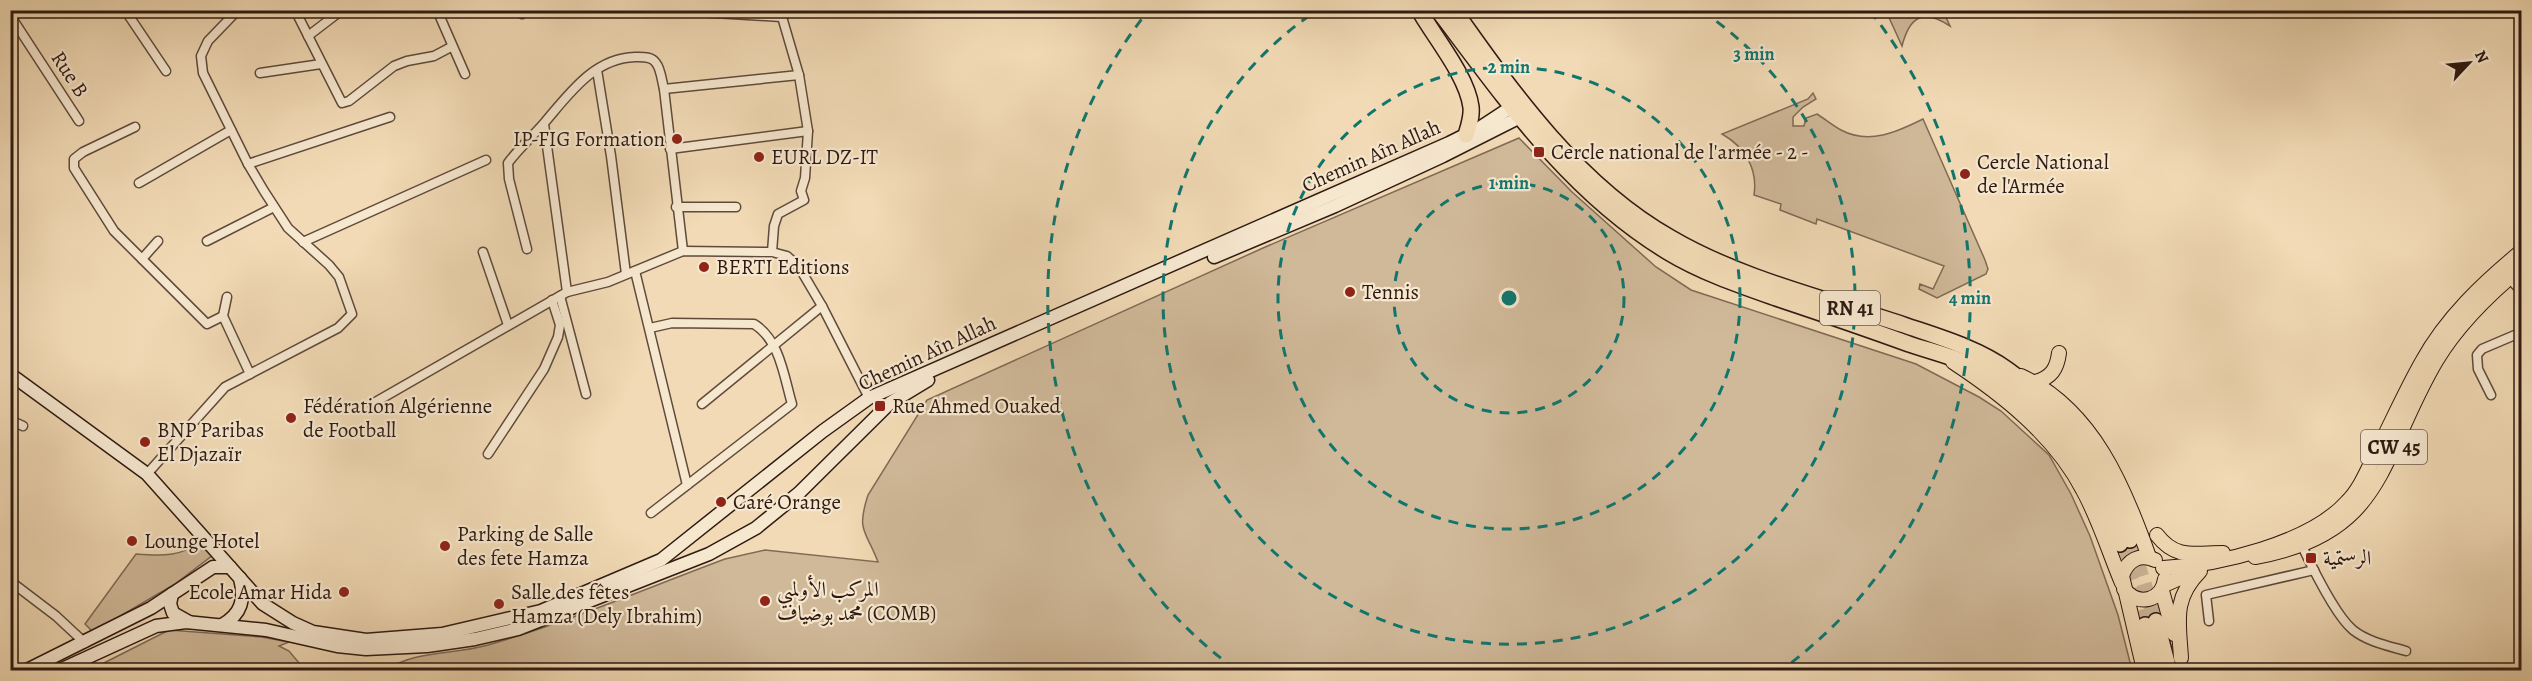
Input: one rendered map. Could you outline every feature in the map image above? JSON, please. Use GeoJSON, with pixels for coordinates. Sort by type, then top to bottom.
{"type":"FeatureCollection","features":[{"type":"Feature","properties":{"kind":"highway"},"geometry":{"type":"LineString","coordinates":[[1419,10],[1460,77],[1469,98],[1471,116],[1466,135]]}},
{"type":"Feature","properties":{"kind":"highway","name":"RN 41"},"geometry":{"type":"LineString","coordinates":[[1438,10],[1585,190],[1637,233],[1696,267],[1758,292],[1944,355],[1996,379],[2044,418],[2085,469],[2125,542],[2109,488],[2081,442],[2054,411],[2008,370],[1944,339],[1767,279],[1685,246],[1633,213],[1597,184],[1521,110],[1454,10]]}},
{"type":"Feature","properties":{"kind":"highway"},"geometry":{"type":"LineString","coordinates":[[2156,670],[2151,623],[2169,670]]}},
{"type":"Feature","properties":{"kind":"main road","name":"Chemin Aîn Allah"},"geometry":{"type":"LineString","coordinates":[[222,625],[337,646],[442,634],[540,611],[661,560],[823,431],[869,398],[1521,110]]}},
{"type":"Feature","properties":{"kind":"main road","name":"Chemin Aîn Allah"},"geometry":{"type":"LineString","coordinates":[[240,578],[263,604],[293,623],[313,632],[366,644],[427,646],[475,639],[518,629],[708,554],[756,528],[786,505],[878,414],[919,385],[1016,340],[1335,206],[1521,110]]}},
{"type":"Feature","properties":{"kind":"main road"},"geometry":{"type":"LineString","coordinates":[[2163,568],[2206,563],[2280,542],[2311,529],[2335,514],[2348,502],[2364,477],[2422,361],[2437,338],[2455,314],[2509,272],[2522,251]]}},
{"type":"Feature","properties":{"kind":"main road","name":"CW 45"},"geometry":{"type":"LineString","coordinates":[[2203,568],[2276,554],[2302,546],[2350,517],[2370,495],[2424,384],[2448,342],[2509,272]]}},
{"type":"Feature","properties":{"kind":"main road"},"geometry":{"type":"LineString","coordinates":[[2035,382],[2046,378],[2054,371],[2059,353]]}},
{"type":"Feature","properties":{"kind":"main road"},"geometry":{"type":"LineString","coordinates":[[1944,355],[1986,384],[2063,457],[2090,502],[2123,586],[2144,670]]}},
{"type":"Feature","properties":{"kind":"main road"},"geometry":{"type":"LineString","coordinates":[[2008,370],[2035,382],[2070,409],[2097,443],[2127,498],[2149,557]]}},
{"type":"Feature","properties":{"kind":"main road"},"geometry":{"type":"LineString","coordinates":[[10,374],[147,474],[240,578],[243,590],[242,604],[237,614],[222,625],[193,623],[156,626],[60,670]]}},
{"type":"Feature","properties":{"kind":"main road"},"geometry":{"type":"LineString","coordinates":[[869,398],[878,414]]}},
{"type":"Feature","properties":{"kind":"main road"},"geometry":{"type":"LineString","coordinates":[[694,535],[708,554]]}},
{"type":"Feature","properties":{"kind":"main road"},"geometry":{"type":"LineString","coordinates":[[2157,535],[2164,545],[2174,551],[2244,553]]}},
{"type":"Feature","properties":{"kind":"main road"},"geometry":{"type":"LineString","coordinates":[[213,567],[217,551]]}},
{"type":"Feature","properties":{"kind":"main road"},"geometry":{"type":"LineString","coordinates":[[2182,664],[2163,588],[2163,568],[2149,557],[2134,559],[2124,569],[2123,586],[2133,598],[2139,600],[2152,599],[2163,588],[2203,568]]}},
{"type":"Feature","properties":{"kind":"main road"},"geometry":{"type":"LineString","coordinates":[[27,670],[151,608],[213,567],[230,567]]}},
{"type":"Feature","properties":{"kind":"main road"},"geometry":{"type":"LineString","coordinates":[[2182,664],[2178,615],[2181,598],[2188,585],[2203,568]]}},
{"type":"Feature","properties":{"kind":"main road"},"geometry":{"type":"LineString","coordinates":[[172,594],[170,604],[173,614],[193,623]]}},
{"type":"Feature","properties":{"kind":"street"},"geometry":{"type":"LineString","coordinates":[[125,10],[166,71]]}},
{"type":"Feature","properties":{"kind":"street"},"geometry":{"type":"LineString","coordinates":[[295,10],[340,100],[346,102],[394,66],[434,56],[451,47]]}},
{"type":"Feature","properties":{"kind":"street"},"geometry":{"type":"LineString","coordinates":[[308,36],[342,10]]}},
{"type":"Feature","properties":{"kind":"street"},"geometry":{"type":"LineString","coordinates":[[437,10],[451,47],[465,74]]}},
{"type":"Feature","properties":{"kind":"street"},"geometry":{"type":"LineString","coordinates":[[664,10],[781,14],[798,75],[807,131],[805,178],[801,191],[804,200],[778,214],[774,226],[772,252]]}},
{"type":"Feature","properties":{"kind":"street"},"geometry":{"type":"LineString","coordinates":[[147,474],[225,387],[338,328],[352,314],[339,278],[288,228],[274,207],[248,164],[206,81],[201,64],[203,49],[208,41],[239,11]]}},
{"type":"Feature","properties":{"kind":"street","name":"Rue B"},"geometry":{"type":"LineString","coordinates":[[10,15],[79,121]]}},
{"type":"Feature","properties":{"kind":"street"},"geometry":{"type":"LineString","coordinates":[[528,249],[508,178],[507,163],[544,124],[567,94],[597,70],[618,58],[644,57],[652,59],[657,64],[664,89],[676,207],[683,251]]}},
{"type":"Feature","properties":{"kind":"street"},"geometry":{"type":"LineString","coordinates":[[260,73],[321,64]]}},
{"type":"Feature","properties":{"kind":"street"},"geometry":{"type":"LineString","coordinates":[[597,70],[626,274]]}},
{"type":"Feature","properties":{"kind":"street"},"geometry":{"type":"LineString","coordinates":[[664,89],[798,75]]}},
{"type":"Feature","properties":{"kind":"street"},"geometry":{"type":"LineString","coordinates":[[248,164],[390,117]]}},
{"type":"Feature","properties":{"kind":"street"},"geometry":{"type":"LineString","coordinates":[[488,454],[544,369],[558,337],[560,296],[544,124]]}},
{"type":"Feature","properties":{"kind":"street"},"geometry":{"type":"LineString","coordinates":[[135,127],[83,152],[74,159],[74,168],[114,231],[207,324],[223,316]]}},
{"type":"Feature","properties":{"kind":"street"},"geometry":{"type":"LineString","coordinates":[[139,183],[231,130]]}},
{"type":"Feature","properties":{"kind":"street"},"geometry":{"type":"LineString","coordinates":[[670,149],[807,131]]}},
{"type":"Feature","properties":{"kind":"street"},"geometry":{"type":"LineString","coordinates":[[303,242],[486,160]]}},
{"type":"Feature","properties":{"kind":"street"},"geometry":{"type":"LineString","coordinates":[[207,241],[274,207]]}},
{"type":"Feature","properties":{"kind":"street"},"geometry":{"type":"LineString","coordinates":[[676,207],[736,207]]}},
{"type":"Feature","properties":{"kind":"street"},"geometry":{"type":"LineString","coordinates":[[142,259],[158,241]]}},
{"type":"Feature","properties":{"kind":"street"},"geometry":{"type":"LineString","coordinates":[[372,404],[560,296],[608,282],[683,251],[772,252],[782,254],[795,263],[822,306],[869,398]]}},
{"type":"Feature","properties":{"kind":"street"},"geometry":{"type":"LineString","coordinates":[[483,252],[508,325]]}},
{"type":"Feature","properties":{"kind":"street"},"geometry":{"type":"LineString","coordinates":[[635,271],[687,485]]}},
{"type":"Feature","properties":{"kind":"street"},"geometry":{"type":"LineString","coordinates":[[2509,272],[2522,292]]}},
{"type":"Feature","properties":{"kind":"street"},"geometry":{"type":"LineString","coordinates":[[560,296],[586,394]]}},
{"type":"Feature","properties":{"kind":"street"},"geometry":{"type":"LineString","coordinates":[[227,297],[223,316],[250,374]]}},
{"type":"Feature","properties":{"kind":"street"},"geometry":{"type":"LineString","coordinates":[[702,404],[822,306]]}},
{"type":"Feature","properties":{"kind":"street"},"geometry":{"type":"LineString","coordinates":[[650,328],[672,323],[754,324],[763,330],[774,344],[792,404],[651,513]]}},
{"type":"Feature","properties":{"kind":"street"},"geometry":{"type":"LineString","coordinates":[[2491,396],[2478,369],[2477,355],[2482,349],[2522,332]]}},
{"type":"Feature","properties":{"kind":"street"},"geometry":{"type":"LineString","coordinates":[[10,420],[23,426]]}},
{"type":"Feature","properties":{"kind":"street"},"geometry":{"type":"LineString","coordinates":[[2302,546],[2314,570],[2352,630],[2373,641],[2406,651]]}},
{"type":"Feature","properties":{"kind":"street"},"geometry":{"type":"LineString","coordinates":[[2209,621],[2206,595],[2314,570]]}},
{"type":"Feature","properties":{"kind":"street"},"geometry":{"type":"LineString","coordinates":[[10,580],[56,616],[85,643]]}},
{"type":"Feature","properties":{"kind":"shaded area"},"geometry":{"type":"Polygon","coordinates":[[[1886,11],[1943,11],[1950,26],[1933,18],[1919,18],[1909,27],[1902,46],[1886,11]]]}},
{"type":"Feature","properties":{"kind":"shaded area"},"geometry":{"type":"Polygon","coordinates":[[[1813,93],[1816,99],[1793,117],[1793,126],[1804,126],[1806,118],[1817,114],[1851,134],[1872,137],[1893,132],[1923,119],[1985,260],[1988,269],[1986,274],[1937,298],[1919,289],[1920,284],[1933,289],[1944,266],[1817,219],[1816,224],[1780,210],[1781,204],[1754,195],[1754,176],[1748,160],[1737,145],[1722,134],[1808,99],[1813,93]]]}},
{"type":"Feature","properties":{"kind":"shaded area"},"geometry":{"type":"Polygon","coordinates":[[[1519,138],[1572,192],[1656,267],[1691,290],[1916,364],[2001,411],[2049,455],[2071,494],[2090,536],[2118,615],[2132,670],[386,670],[410,659],[475,648],[518,636],[725,559],[765,550],[878,562],[864,530],[864,507],[868,495],[927,400],[1263,248],[1519,138]]]}},
{"type":"Feature","properties":{"kind":"shaded area"},"geometry":{"type":"Polygon","coordinates":[[[202,541],[213,555],[175,584],[93,632],[85,624],[136,554],[179,553],[202,541]]]}},
{"type":"Feature","properties":{"kind":"shaded area"},"geometry":{"type":"Polygon","coordinates":[[[169,630],[262,637],[289,642],[279,646],[289,651],[305,670],[90,670],[169,630]]]}},
{"type":"Feature","properties":{"kind":"tunnel"},"geometry":{"type":"LineString","coordinates":[[2130,540],[2156,621]]}},
{"type":"Feature","properties":{"kind":"tunnel"},"geometry":{"type":"LineString","coordinates":[[2120,544],[2145,625]]}},
{"type":"Feature","properties":{"kind":"place","name":"IP-FIG Formation"},"geometry":{"type":"Point","coordinates":[677,139]}},
{"type":"Feature","properties":{"kind":"place","name":"Cercle national de l'armée - 2 -"},"geometry":{"type":"Point","coordinates":[1539,152]}},
{"type":"Feature","properties":{"kind":"place","name":"EURL DZ-IT"},"geometry":{"type":"Point","coordinates":[759,157]}},
{"type":"Feature","properties":{"kind":"place","name":"Cercle National de l'Armée"},"geometry":{"type":"Point","coordinates":[1965,174]}},
{"type":"Feature","properties":{"kind":"place","name":"BERTI Editions"},"geometry":{"type":"Point","coordinates":[704,267]}},
{"type":"Feature","properties":{"kind":"place","name":"Tennis"},"geometry":{"type":"Point","coordinates":[1350,292]}},
{"type":"Feature","properties":{"kind":"place","name":"Rue Ahmed Ouaked"},"geometry":{"type":"Point","coordinates":[880,406]}},
{"type":"Feature","properties":{"kind":"place","name":"Fédération Algérienne de Football"},"geometry":{"type":"Point","coordinates":[291,418]}},
{"type":"Feature","properties":{"kind":"place","name":"BNP Paribas El Djazaïr"},"geometry":{"type":"Point","coordinates":[145,442]}},
{"type":"Feature","properties":{"kind":"place","name":"Caré Orange"},"geometry":{"type":"Point","coordinates":[721,502]}},
{"type":"Feature","properties":{"kind":"place","name":"Lounge Hotel"},"geometry":{"type":"Point","coordinates":[132,541]}},
{"type":"Feature","properties":{"kind":"place","name":"Parking de Salle des fete Hamza"},"geometry":{"type":"Point","coordinates":[445,546]}},
{"type":"Feature","properties":{"kind":"place","name":"الرستمية"},"geometry":{"type":"Point","coordinates":[2311,558]}},
{"type":"Feature","properties":{"kind":"place","name":"Ecole Amar Hida"},"geometry":{"type":"Point","coordinates":[344,592]}},
{"type":"Feature","properties":{"kind":"place","name":"المركب الأولمبي محمد بوضياف (COMB)"},"geometry":{"type":"Point","coordinates":[765,601]}},
{"type":"Feature","properties":{"kind":"place","name":"Salle des fêtes Hamza (Dely Ibrahim)"},"geometry":{"type":"Point","coordinates":[499,604]}}]}
